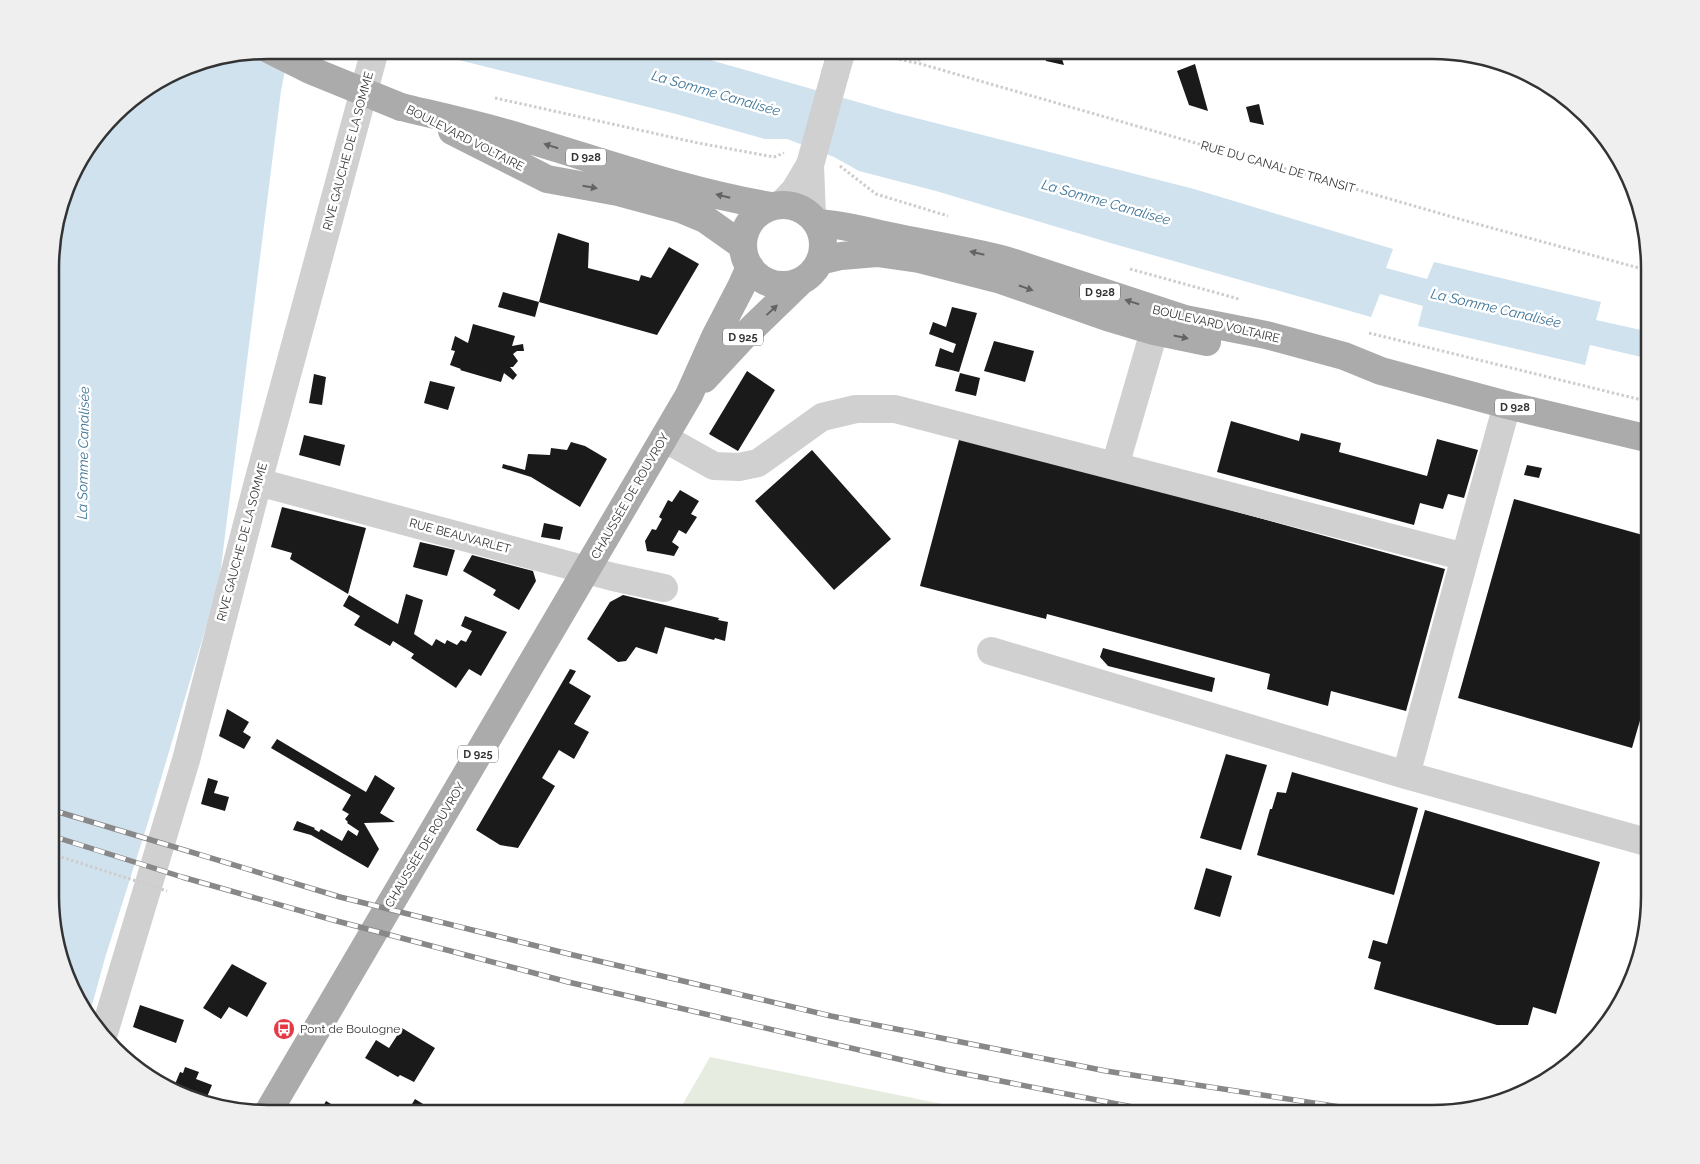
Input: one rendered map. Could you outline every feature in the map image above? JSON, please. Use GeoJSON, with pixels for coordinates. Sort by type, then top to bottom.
{"type":"FeatureCollection","features":[{"type":"Feature","properties":{"kind":"main road","name":"D 928"},"geometry":{"type":"LineString","coordinates":[[288,59],[310,70],[401,107]]}},
{"type":"Feature","properties":{"kind":"main road","name":"BOULEVARD VOLTAIRE"},"geometry":{"type":"LineString","coordinates":[[401,107],[523,138],[690,188],[745,202],[776,205]]}},
{"type":"Feature","properties":{"kind":"main road","name":"BOULEVARD VOLTAIRE"},"geometry":{"type":"LineString","coordinates":[[401,107],[547,179],[618,192],[681,209],[705,219],[747,257]]}},
{"type":"Feature","properties":{"kind":"main road"},"geometry":{"type":"LineString","coordinates":[[776,205],[797,208],[814,220],[824,241],[823,251],[816,269],[801,281],[790,285],[778,285],[767,282],[757,276],[747,257],[745,234],[750,222],[759,212],[776,205]]}},
{"type":"Feature","properties":{"kind":"main road","name":"BOULEVARD VOLTAIRE"},"geometry":{"type":"LineString","coordinates":[[814,220],[976,252],[1005,260],[1157,321],[1341,371],[1381,371],[1507,405],[1641,437]]}},
{"type":"Feature","properties":{"kind":"main road","name":"BOULEVARD VOLTAIRE"},"geometry":{"type":"LineString","coordinates":[[820,261],[840,256],[877,253],[919,259],[1001,280],[1107,317],[1157,321]]}},
{"type":"Feature","properties":{"kind":"main road","name":"CHAUSSÉE DE ROUVROY"},"geometry":{"type":"LineString","coordinates":[[272,1105],[689,395],[715,337],[742,287],[747,257]]}},
{"type":"Feature","properties":{"kind":"main road","name":"CHAUSSÉE DE ROUVROY"},"geometry":{"type":"LineString","coordinates":[[689,395],[742,338],[801,281]]}},
{"type":"Feature","properties":{"kind":"street","name":"RIVE GAUCHE DE LA SOMME"},"geometry":{"type":"LineString","coordinates":[[106,1027],[186,760],[258,482],[372,59]]}},
{"type":"Feature","properties":{"kind":"street"},"geometry":{"type":"LineString","coordinates":[[776,205],[795,190],[810,165],[848,59]]}},
{"type":"Feature","properties":{"kind":"street"},"geometry":{"type":"LineString","coordinates":[[810,165],[814,220]]}},
{"type":"Feature","properties":{"kind":"street"},"geometry":{"type":"LineString","coordinates":[[1115,466],[1157,321]]}},
{"type":"Feature","properties":{"kind":"street"},"geometry":{"type":"LineString","coordinates":[[1406,775],[1507,405]]}},
{"type":"Feature","properties":{"kind":"street"},"geometry":{"type":"LineString","coordinates":[[664,438],[714,466],[739,467],[758,464],[822,417],[856,409],[895,409],[1465,557]]}},
{"type":"Feature","properties":{"kind":"street","name":"RUE BEAUVARLET"},"geometry":{"type":"LineString","coordinates":[[258,482],[587,570],[664,588]]}},
{"type":"Feature","properties":{"kind":"street"},"geometry":{"type":"LineString","coordinates":[[991,651],[1406,775],[1641,840]]}},
{"type":"Feature","properties":{"kind":"path","name":"RUE DU CANAL DE TRANSIT"},"geometry":{"type":"LineString","coordinates":[[848,59],[922,64],[1461,220],[1641,269]]}},
{"type":"Feature","properties":{"kind":"path"},"geometry":{"type":"LineString","coordinates":[[919,59],[922,64]]}},
{"type":"Feature","properties":{"kind":"path"},"geometry":{"type":"LineString","coordinates":[[59,856],[167,891]]}},
{"type":"Feature","properties":{"kind":"shaded area"},"geometry":{"type":"Polygon","coordinates":[[[904,59],[916,59],[917,62],[904,59]]]}},
{"type":"Feature","properties":{"kind":"shaded area"},"geometry":{"type":"Polygon","coordinates":[[[710,1057],[947,1105],[682,1105],[710,1057]]]}},
{"type":"Feature","properties":{"kind":"water","name":"La Somme Canalisée"},"geometry":{"type":"Polygon","coordinates":[[[254,59],[304,59],[285,70],[281,91],[219,583],[149,819],[91,1008],[80,989],[70,963],[63,937],[59,910],[59,254],[63,227],[80,175],[94,152],[120,120],[152,94],[175,80],[227,63],[254,59]]]}},
{"type":"Feature","properties":{"kind":"water","name":"La Somme Canalisée"},"geometry":{"type":"Polygon","coordinates":[[[454,59],[707,59],[896,113],[1194,189],[1393,249],[1386,268],[1427,279],[1434,262],[1601,302],[1596,320],[1641,330],[1641,357],[1590,345],[1585,365],[1418,326],[1423,306],[1380,294],[1371,317],[936,191],[859,171],[834,157],[787,139],[765,139],[676,114],[454,59]]]}},
{"type":"Feature","properties":{"kind":"building"},"geometry":{"type":"Polygon","coordinates":[[[1045,59],[1062,59],[1064,65],[1046,61],[1045,59]]]}},
{"type":"Feature","properties":{"kind":"building"},"geometry":{"type":"Polygon","coordinates":[[[1195,64],[1208,111],[1189,105],[1177,71],[1195,64]]]}},
{"type":"Feature","properties":{"kind":"building"},"geometry":{"type":"Polygon","coordinates":[[[1259,104],[1264,125],[1250,122],[1246,107],[1259,104]]]}},
{"type":"Feature","properties":{"kind":"building"},"geometry":{"type":"Polygon","coordinates":[[[558,233],[589,243],[588,268],[639,281],[641,275],[651,278],[669,247],[699,264],[657,335],[539,302],[558,233]]]}},
{"type":"Feature","properties":{"kind":"building"},"geometry":{"type":"Polygon","coordinates":[[[503,292],[539,302],[535,317],[498,307],[503,292]]]}},
{"type":"Feature","properties":{"kind":"building"},"geometry":{"type":"Polygon","coordinates":[[[952,307],[977,313],[959,372],[935,366],[940,348],[953,353],[956,344],[929,334],[933,322],[946,327],[952,307]]]}},
{"type":"Feature","properties":{"kind":"building"},"geometry":{"type":"Polygon","coordinates":[[[473,324],[515,336],[512,346],[523,344],[524,351],[517,351],[513,354],[518,361],[513,367],[510,367],[517,375],[513,380],[504,373],[501,382],[460,370],[450,365],[455,351],[451,350],[455,336],[468,343],[473,324]]]}},
{"type":"Feature","properties":{"kind":"building"},"geometry":{"type":"Polygon","coordinates":[[[994,341],[1034,351],[1025,382],[984,371],[994,341]]]}},
{"type":"Feature","properties":{"kind":"building"},"geometry":{"type":"Polygon","coordinates":[[[747,371],[775,390],[738,451],[709,434],[747,371]]]}},
{"type":"Feature","properties":{"kind":"building"},"geometry":{"type":"Polygon","coordinates":[[[960,373],[980,378],[976,396],[955,391],[960,373]]]}},
{"type":"Feature","properties":{"kind":"building"},"geometry":{"type":"Polygon","coordinates":[[[314,374],[326,377],[322,405],[309,403],[314,374]]]}},
{"type":"Feature","properties":{"kind":"building"},"geometry":{"type":"Polygon","coordinates":[[[430,381],[455,387],[448,410],[424,403],[430,381]]]}},
{"type":"Feature","properties":{"kind":"building"},"geometry":{"type":"Polygon","coordinates":[[[1231,421],[1299,441],[1301,433],[1341,443],[1339,452],[1427,476],[1437,439],[1478,450],[1464,498],[1448,494],[1443,509],[1420,503],[1414,525],[1217,472],[1231,421]]]}},
{"type":"Feature","properties":{"kind":"building"},"geometry":{"type":"Polygon","coordinates":[[[304,435],[345,445],[340,466],[299,455],[304,435]]]}},
{"type":"Feature","properties":{"kind":"building"},"geometry":{"type":"Polygon","coordinates":[[[960,436],[1445,569],[1406,711],[1331,691],[1328,706],[1267,689],[1270,674],[1047,614],[1046,619],[920,586],[960,436]]]}},
{"type":"Feature","properties":{"kind":"building"},"geometry":{"type":"Polygon","coordinates":[[[571,442],[585,446],[607,459],[580,507],[531,477],[502,468],[503,464],[525,470],[528,454],[550,455],[551,448],[567,450],[571,442]]]}},
{"type":"Feature","properties":{"kind":"building"},"geometry":{"type":"Polygon","coordinates":[[[812,450],[891,539],[834,590],[755,501],[812,450]]]}},
{"type":"Feature","properties":{"kind":"building"},"geometry":{"type":"Polygon","coordinates":[[[1527,465],[1542,468],[1539,478],[1524,475],[1527,465]]]}},
{"type":"Feature","properties":{"kind":"building"},"geometry":{"type":"Polygon","coordinates":[[[680,490],[699,501],[691,514],[697,517],[686,534],[679,530],[672,542],[679,547],[674,556],[647,551],[645,541],[652,529],[656,530],[662,519],[659,517],[668,500],[672,502],[680,490]]]}},
{"type":"Feature","properties":{"kind":"building"},"geometry":{"type":"Polygon","coordinates":[[[1514,499],[1641,534],[1641,717],[1632,748],[1458,698],[1514,499]]]}},
{"type":"Feature","properties":{"kind":"building"},"geometry":{"type":"Polygon","coordinates":[[[282,507],[366,528],[348,594],[290,559],[292,553],[271,547],[282,507]]]}},
{"type":"Feature","properties":{"kind":"building"},"geometry":{"type":"Polygon","coordinates":[[[544,523],[563,527],[560,540],[541,537],[544,523]]]}},
{"type":"Feature","properties":{"kind":"building"},"geometry":{"type":"Polygon","coordinates":[[[420,542],[455,550],[447,576],[413,567],[420,542]]]}},
{"type":"Feature","properties":{"kind":"building"},"geometry":{"type":"Polygon","coordinates":[[[472,555],[533,571],[536,581],[519,610],[493,595],[496,590],[463,571],[472,555]]]}},
{"type":"Feature","properties":{"kind":"building"},"geometry":{"type":"Polygon","coordinates":[[[406,594],[423,600],[414,634],[432,646],[436,639],[445,644],[447,640],[457,645],[461,640],[466,642],[472,631],[461,626],[465,616],[507,632],[481,676],[469,669],[456,688],[411,658],[414,654],[393,641],[390,646],[354,625],[360,616],[343,606],[349,595],[398,624],[406,594]]]}},
{"type":"Feature","properties":{"kind":"building"},"geometry":{"type":"Polygon","coordinates":[[[623,595],[719,618],[718,620],[728,622],[725,641],[715,638],[714,640],[665,627],[657,654],[636,647],[626,661],[618,662],[587,639],[610,602],[623,595]]]}},
{"type":"Feature","properties":{"kind":"building"},"geometry":{"type":"Polygon","coordinates":[[[1103,648],[1215,678],[1212,692],[1108,666],[1100,657],[1103,648]]]}},
{"type":"Feature","properties":{"kind":"building"},"geometry":{"type":"Polygon","coordinates":[[[570,669],[576,671],[569,683],[591,696],[574,724],[589,732],[574,759],[559,750],[542,778],[555,786],[518,848],[500,845],[476,830],[570,669]]]}},
{"type":"Feature","properties":{"kind":"building"},"geometry":{"type":"Polygon","coordinates":[[[227,709],[249,722],[243,732],[251,737],[244,749],[219,736],[227,709]]]}},
{"type":"Feature","properties":{"kind":"building"},"geometry":{"type":"Polygon","coordinates":[[[277,739],[366,792],[375,775],[395,788],[380,813],[395,822],[364,823],[379,849],[368,868],[311,835],[293,830],[297,821],[315,828],[319,832],[321,829],[342,841],[348,830],[357,836],[359,831],[347,823],[345,819],[349,814],[342,810],[351,795],[271,748],[277,739]]]}},
{"type":"Feature","properties":{"kind":"building"},"geometry":{"type":"Polygon","coordinates":[[[1226,754],[1267,765],[1241,850],[1200,838],[1226,754]]]}},
{"type":"Feature","properties":{"kind":"building"},"geometry":{"type":"Polygon","coordinates":[[[1292,772],[1418,808],[1394,895],[1257,855],[1270,809],[1272,809],[1277,792],[1286,793],[1292,772]]]}},
{"type":"Feature","properties":{"kind":"building"},"geometry":{"type":"Polygon","coordinates":[[[208,778],[218,781],[214,793],[229,797],[225,811],[201,804],[208,778]]]}},
{"type":"Feature","properties":{"kind":"building"},"geometry":{"type":"Polygon","coordinates":[[[1425,810],[1600,862],[1556,1014],[1533,1007],[1528,1025],[1497,1025],[1374,989],[1381,962],[1368,958],[1373,940],[1387,944],[1425,810]]]}},
{"type":"Feature","properties":{"kind":"building"},"geometry":{"type":"Polygon","coordinates":[[[1206,868],[1232,876],[1220,917],[1194,909],[1206,868]]]}},
{"type":"Feature","properties":{"kind":"building"},"geometry":{"type":"Polygon","coordinates":[[[232,964],[267,983],[247,1017],[229,1007],[221,1019],[203,1008],[232,964]]]}},
{"type":"Feature","properties":{"kind":"building"},"geometry":{"type":"Polygon","coordinates":[[[140,1005],[184,1020],[176,1043],[133,1027],[140,1005]]]}},
{"type":"Feature","properties":{"kind":"building"},"geometry":{"type":"Polygon","coordinates":[[[402,1028],[435,1048],[414,1082],[400,1075],[398,1077],[365,1058],[376,1040],[389,1048],[402,1028]]]}},
{"type":"Feature","properties":{"kind":"building"},"geometry":{"type":"Polygon","coordinates":[[[185,1067],[199,1072],[196,1079],[212,1085],[207,1096],[175,1084],[180,1072],[183,1073],[185,1067]]]}},
{"type":"Feature","properties":{"kind":"building"},"geometry":{"type":"Polygon","coordinates":[[[415,1099],[425,1105],[411,1105],[415,1099]]]}},
{"type":"Feature","properties":{"kind":"building"},"geometry":{"type":"Polygon","coordinates":[[[326,1101],[333,1105],[324,1105],[326,1101]]]}},
{"type":"Feature","properties":{"kind":"railway"},"geometry":{"type":"LineString","coordinates":[[59,812],[340,897],[831,1016],[1106,1071],[1327,1105]]}},
{"type":"Feature","properties":{"kind":"railway"},"geometry":{"type":"LineString","coordinates":[[59,838],[182,877],[333,920],[568,982],[945,1070],[1122,1105]]}},
{"type":"Feature","properties":{"kind":"place","name":"Pont de Boulogne"},"geometry":{"type":"Point","coordinates":[284,1029]}}]}
